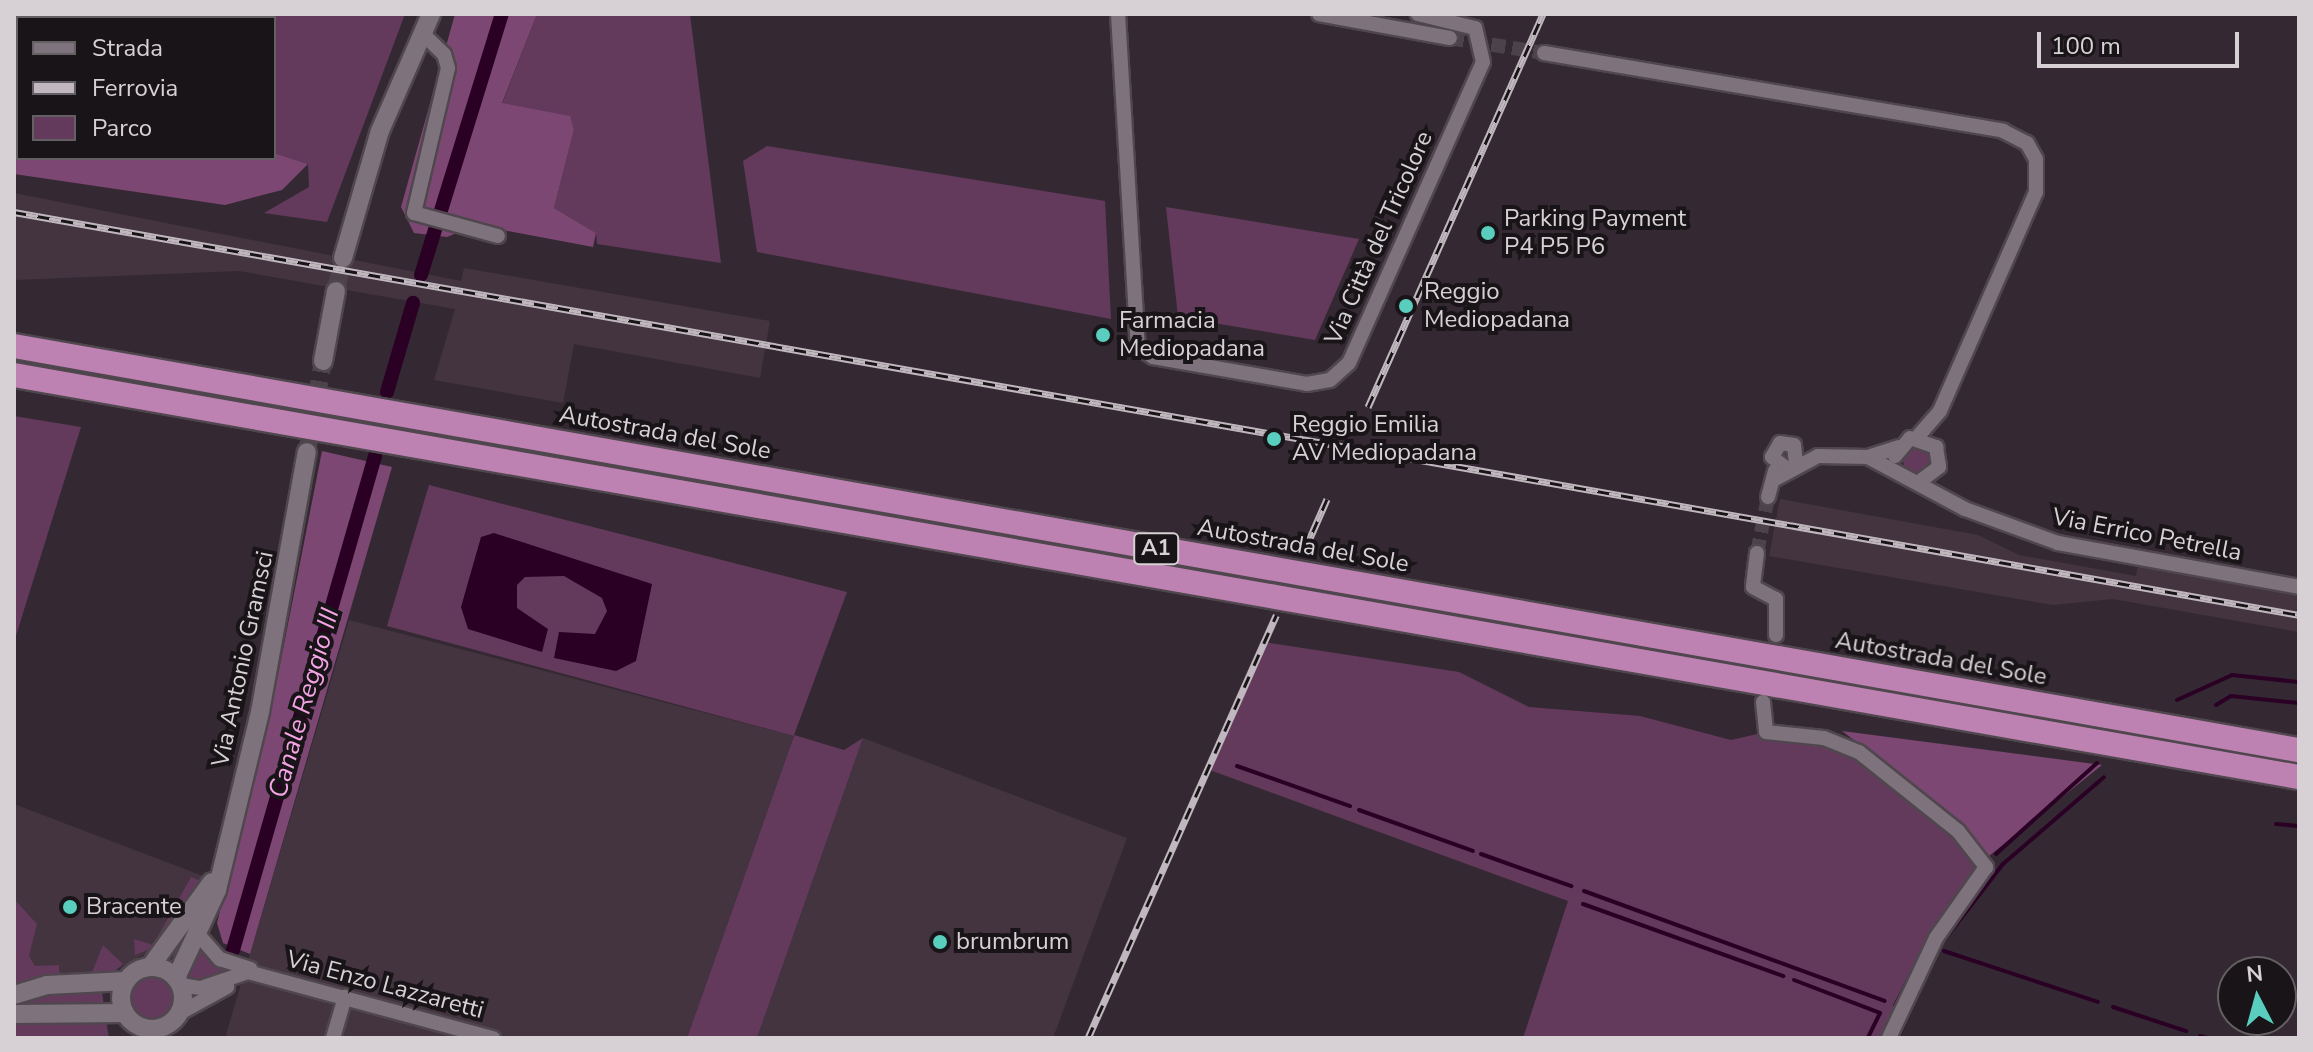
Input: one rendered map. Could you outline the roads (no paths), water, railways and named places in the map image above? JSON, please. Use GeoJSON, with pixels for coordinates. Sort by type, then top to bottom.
{"type":"FeatureCollection","features":[{"type":"Feature","properties":{"kind":"highway","name":"Autostrada del Sole"},"geometry":{"type":"LineString","coordinates":[[14,346],[2299,750]]}},
{"type":"Feature","properties":{"kind":"highway","name":"A1"},"geometry":{"type":"LineString","coordinates":[[14,375],[2299,777]]}},
{"type":"Feature","properties":{"kind":"street"},"geometry":{"type":"LineString","coordinates":[[343,258],[380,131],[431,14]]}},
{"type":"Feature","properties":{"kind":"street","name":"Via Città del Tricolore"},"geometry":{"type":"LineString","coordinates":[[1118,14],[1138,347],[1153,357],[1307,384],[1330,380],[1349,363],[1483,62],[1475,28],[1418,14]]}},
{"type":"Feature","properties":{"kind":"street"},"geometry":{"type":"LineString","coordinates":[[1319,14],[1450,38]]}},
{"type":"Feature","properties":{"kind":"street"},"geometry":{"type":"LineString","coordinates":[[422,33],[444,54],[448,68],[413,203],[422,219],[498,236]]}},
{"type":"Feature","properties":{"kind":"street"},"geometry":{"type":"LineString","coordinates":[[1544,53],[2003,131],[2027,143],[2036,159],[2036,192],[1940,411],[1936,447],[1948,495]]}},
{"type":"Feature","properties":{"kind":"street"},"geometry":{"type":"LineString","coordinates":[[323,361],[336,291]]}},
{"type":"Feature","properties":{"kind":"street"},"geometry":{"type":"LineString","coordinates":[[1768,497],[1775,479],[1789,461],[1818,456],[1868,457],[1917,437],[1940,411]]}},
{"type":"Feature","properties":{"kind":"street"},"geometry":{"type":"LineString","coordinates":[[1917,437],[1936,447]]}},
{"type":"Feature","properties":{"kind":"street"},"geometry":{"type":"LineString","coordinates":[[1895,468],[1898,447]]}},
{"type":"Feature","properties":{"kind":"street","name":"Via Antonio Gramsci"},"geometry":{"type":"LineString","coordinates":[[178,982],[218,873],[260,712],[307,452]]}},
{"type":"Feature","properties":{"kind":"street"},"geometry":{"type":"LineString","coordinates":[[1868,457],[1895,468],[1918,483],[1939,467]]}},
{"type":"Feature","properties":{"kind":"street","name":"Via Errico Petrella"},"geometry":{"type":"LineString","coordinates":[[1918,483],[1948,495],[1965,509],[2058,543],[2299,587]]}},
{"type":"Feature","properties":{"kind":"street"},"geometry":{"type":"LineString","coordinates":[[1757,553],[1753,587],[1776,599],[1776,635]]}},
{"type":"Feature","properties":{"kind":"street"},"geometry":{"type":"LineString","coordinates":[[1763,702],[1766,732],[1824,738],[1859,752],[1958,831],[1986,867],[1930,948],[1889,1038]]}},
{"type":"Feature","properties":{"kind":"street","name":"Via Antonio Gramsci"},"geometry":{"type":"LineString","coordinates":[[150,967],[218,873]]}},
{"type":"Feature","properties":{"kind":"street","name":"Via Enzo Lazzaretti"},"geometry":{"type":"LineString","coordinates":[[197,933],[220,959],[265,975],[493,1038]]}},
{"type":"Feature","properties":{"kind":"street"},"geometry":{"type":"LineString","coordinates":[[14,995],[47,985],[126,981],[150,967],[178,982],[172,1025],[135,1025],[14,1014]]}},
{"type":"Feature","properties":{"kind":"street","name":"Via Enzo Lazzaretti"},"geometry":{"type":"LineString","coordinates":[[178,982],[201,988],[243,972],[265,975]]}},
{"type":"Feature","properties":{"kind":"street","name":"Via Enzo Lazzaretti"},"geometry":{"type":"LineString","coordinates":[[172,1025],[265,975]]}},
{"type":"Feature","properties":{"kind":"street"},"geometry":{"type":"LineString","coordinates":[[126,981],[135,1025]]}},
{"type":"Feature","properties":{"kind":"street"},"geometry":{"type":"LineString","coordinates":[[333,1038],[345,997]]}},
{"type":"Feature","properties":{"kind":"waterway","name":"Canale Reggio III"},"geometry":{"type":"LineString","coordinates":[[421,275],[502,14]]}},
{"type":"Feature","properties":{"kind":"waterway","name":"Canale Reggio III"},"geometry":{"type":"LineString","coordinates":[[387,392],[413,303]]}},
{"type":"Feature","properties":{"kind":"waterway","name":"Canale Reggio III"},"geometry":{"type":"LineString","coordinates":[[233,950],[375,456]]}},
{"type":"Feature","properties":{"kind":"waterway"},"geometry":{"type":"LineString","coordinates":[[2177,700],[2232,675],[2299,682]]}},
{"type":"Feature","properties":{"kind":"waterway"},"geometry":{"type":"LineString","coordinates":[[2216,705],[2231,696],[2299,703]]}},
{"type":"Feature","properties":{"kind":"waterway"},"geometry":{"type":"LineString","coordinates":[[1996,854],[2097,763]]}},
{"type":"Feature","properties":{"kind":"waterway"},"geometry":{"type":"LineString","coordinates":[[1237,766],[1350,806]]}},
{"type":"Feature","properties":{"kind":"waterway"},"geometry":{"type":"LineString","coordinates":[[1945,939],[2003,864],[2104,777]]}},
{"type":"Feature","properties":{"kind":"waterway"},"geometry":{"type":"LineString","coordinates":[[1359,810],[1473,851]]}},
{"type":"Feature","properties":{"kind":"waterway"},"geometry":{"type":"LineString","coordinates":[[2276,824],[2299,826]]}},
{"type":"Feature","properties":{"kind":"waterway"},"geometry":{"type":"LineString","coordinates":[[1481,854],[1571,886]]}},
{"type":"Feature","properties":{"kind":"waterway"},"geometry":{"type":"LineString","coordinates":[[1584,891],[1884,1001]]}},
{"type":"Feature","properties":{"kind":"waterway"},"geometry":{"type":"LineString","coordinates":[[1583,904],[1783,976]]}},
{"type":"Feature","properties":{"kind":"waterway"},"geometry":{"type":"LineString","coordinates":[[1895,1006],[1928,940]]}},
{"type":"Feature","properties":{"kind":"waterway"},"geometry":{"type":"LineString","coordinates":[[1944,951],[2098,1002]]}},
{"type":"Feature","properties":{"kind":"waterway"},"geometry":{"type":"LineString","coordinates":[[1794,980],[1880,1013],[1868,1038]]}},
{"type":"Feature","properties":{"kind":"waterway"},"geometry":{"type":"LineString","coordinates":[[1898,1038],[1920,989]]}},
{"type":"Feature","properties":{"kind":"waterway"},"geometry":{"type":"LineString","coordinates":[[2113,1007],[2186,1031]]}},
{"type":"Feature","properties":{"kind":"waterway"},"geometry":{"type":"LineString","coordinates":[[2200,1036],[2208,1038]]}},
{"type":"Feature","properties":{"kind":"tunnel"},"geometry":{"type":"LineString","coordinates":[[1450,38],[1544,53]]}},
{"type":"Feature","properties":{"kind":"tunnel"},"geometry":{"type":"LineString","coordinates":[[336,291],[343,258]]}},
{"type":"Feature","properties":{"kind":"tunnel"},"geometry":{"type":"LineString","coordinates":[[307,452],[323,361]]}},
{"type":"Feature","properties":{"kind":"tunnel"},"geometry":{"type":"LineString","coordinates":[[1757,553],[1768,497]]}},
{"type":"Feature","properties":{"kind":"railway"},"geometry":{"type":"LineString","coordinates":[[1368,407],[1543,14]]}},
{"type":"Feature","properties":{"kind":"railway"},"geometry":{"type":"LineString","coordinates":[[14,212],[2299,615]]}},
{"type":"Feature","properties":{"kind":"railway"},"geometry":{"type":"LineString","coordinates":[[1303,554],[1327,499]]}},
{"type":"Feature","properties":{"kind":"railway"},"geometry":{"type":"LineString","coordinates":[[1088,1038],[1276,615]]}},
{"type":"Feature","properties":{"kind":"place","name":"Parking Payment P4 P5 P6"},"geometry":{"type":"Point","coordinates":[1488,233]}},
{"type":"Feature","properties":{"kind":"place","name":"Reggio Mediopadana"},"geometry":{"type":"Point","coordinates":[1406,306]}},
{"type":"Feature","properties":{"kind":"place","name":"Farmacia Mediopadana"},"geometry":{"type":"Point","coordinates":[1103,335]}},
{"type":"Feature","properties":{"kind":"place","name":"Reggio Emilia AV Mediopadana"},"geometry":{"type":"Point","coordinates":[1274,439]}},
{"type":"Feature","properties":{"kind":"place","name":"Bracente"},"geometry":{"type":"Point","coordinates":[70,907]}},
{"type":"Feature","properties":{"kind":"place","name":"brumbrum"},"geometry":{"type":"Point","coordinates":[940,942]}}]}
